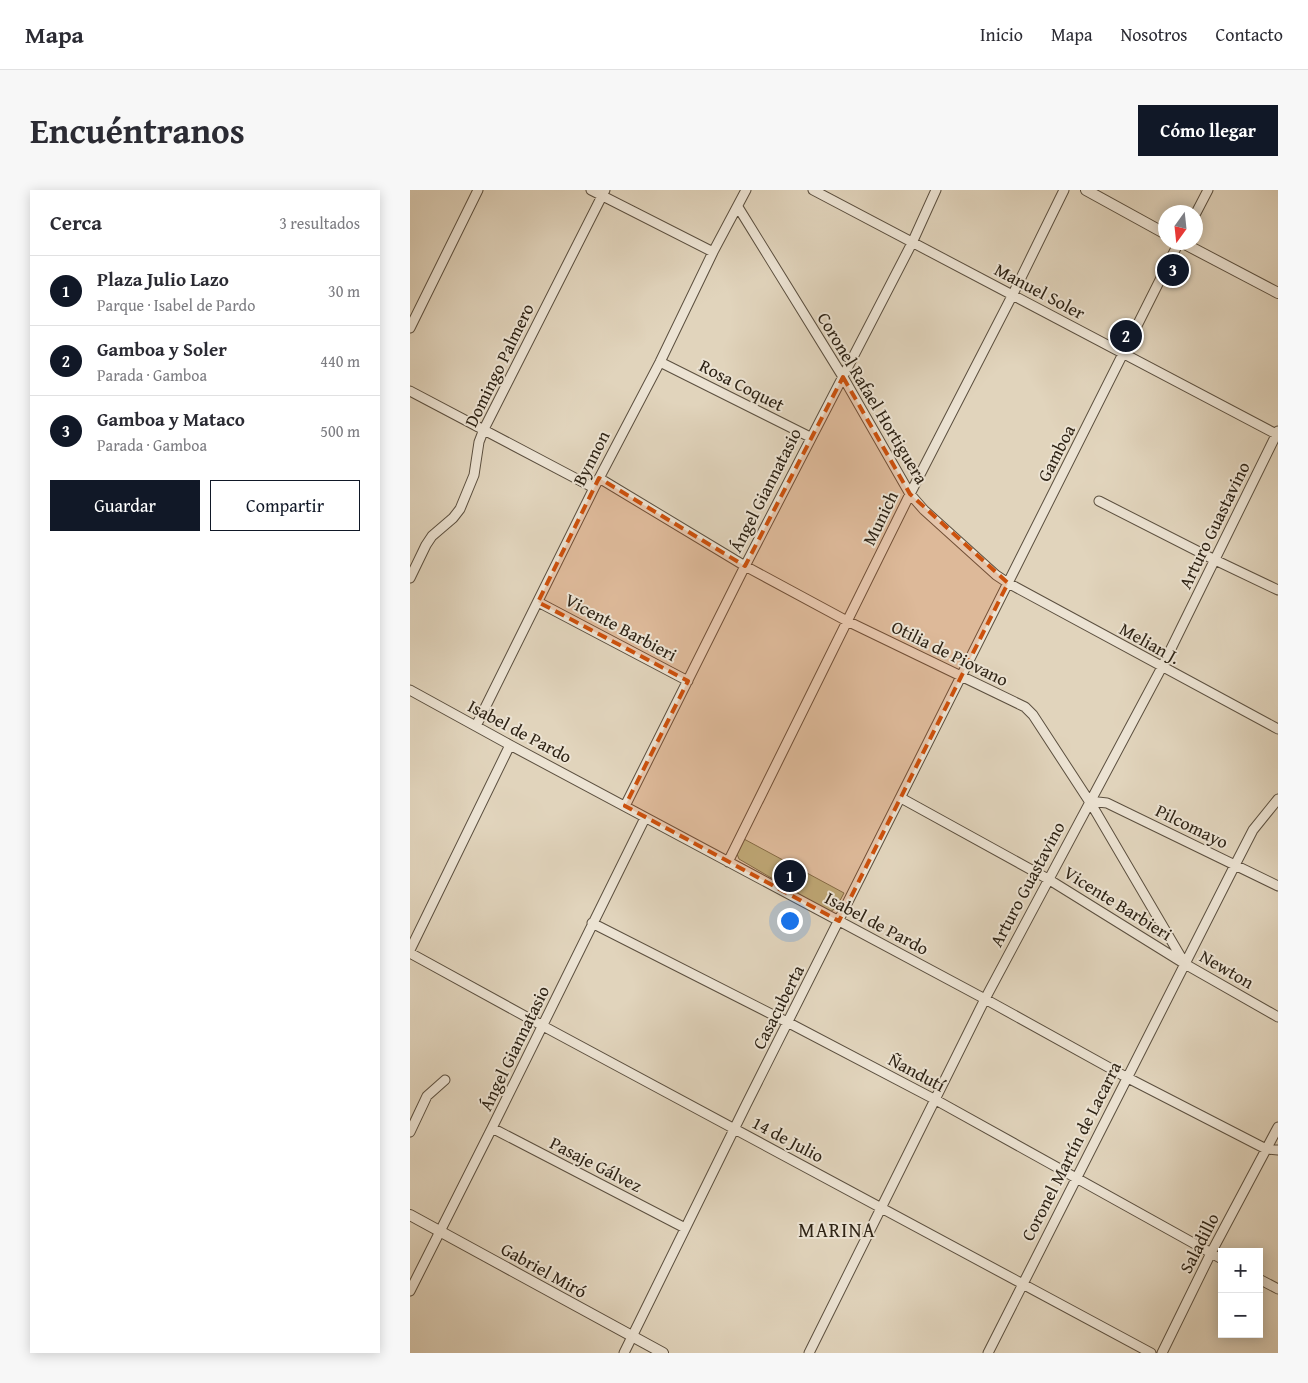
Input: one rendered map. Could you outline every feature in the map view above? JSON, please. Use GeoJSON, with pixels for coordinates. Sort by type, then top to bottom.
{"type":"FeatureCollection","features":[{"type":"Feature","properties":{"kind":"street"},"geometry":{"type":"LineString","coordinates":[[410,328],[478,190]]}},
{"type":"Feature","properties":{"kind":"street"},"geometry":{"type":"LineString","coordinates":[[591,190],[604,193],[712,252]]}},
{"type":"Feature","properties":{"kind":"street","name":"Bynnon"},"geometry":{"type":"LineString","coordinates":[[476,726],[599,478],[660,362],[712,252],[746,190]]}},
{"type":"Feature","properties":{"kind":"street","name":"Manuel Soler"},"geometry":{"type":"LineString","coordinates":[[813,190],[1013,294],[1123,355],[1278,434]]}},
{"type":"Feature","properties":{"kind":"street","name":"Ángel Giannatasio"},"geometry":{"type":"LineString","coordinates":[[625,806],[810,437],[912,243],[936,190]]}},
{"type":"Feature","properties":{"kind":"street","name":"Munich"},"geometry":{"type":"LineString","coordinates":[[728,862],[910,494],[1013,294],[1064,190]]}},
{"type":"Feature","properties":{"kind":"street"},"geometry":{"type":"LineString","coordinates":[[1086,190],[1158,230]]}},
{"type":"Feature","properties":{"kind":"street"},"geometry":{"type":"LineString","coordinates":[[1200,205],[1208,190]]}},
{"type":"Feature","properties":{"kind":"street","name":"Domingo Palmero"},"geometry":{"type":"LineString","coordinates":[[410,578],[432,536],[453,518],[460,509],[474,475],[479,442],[484,429],[604,193]]}},
{"type":"Feature","properties":{"kind":"street","name":"Coronel Rafael Hortiguera"},"geometry":{"type":"LineString","coordinates":[[738,207],[842,377],[910,494],[996,575],[1008,583]]}},
{"type":"Feature","properties":{"kind":"street","name":"Gamboa"},"geometry":{"type":"LineString","coordinates":[[961,677],[1176,250]]}},
{"type":"Feature","properties":{"kind":"street"},"geometry":{"type":"LineString","coordinates":[[1195,250],[1278,293]]}},
{"type":"Feature","properties":{"kind":"street","name":"Rosa Coquet"},"geometry":{"type":"LineString","coordinates":[[660,362],[810,437]]}},
{"type":"Feature","properties":{"kind":"street"},"geometry":{"type":"LineString","coordinates":[[410,391],[594,488]]}},
{"type":"Feature","properties":{"kind":"street","name":"Arturo Guastavino"},"geometry":{"type":"LineString","coordinates":[[809,1353],[985,999],[1162,667],[1278,434]]}},
{"type":"Feature","properties":{"kind":"street","name":"Otilia de Piovano"},"geometry":{"type":"LineString","coordinates":[[599,478],[745,566],[847,621],[1025,707],[1089,801],[1185,964]]}},
{"type":"Feature","properties":{"kind":"street"},"geometry":{"type":"LineString","coordinates":[[1099,501],[1278,590]]}},
{"type":"Feature","properties":{"kind":"street","name":"Melian J."},"geometry":{"type":"LineString","coordinates":[[1008,583],[1278,729]]}},
{"type":"Feature","properties":{"kind":"street","name":"Vicente Barbieri"},"geometry":{"type":"LineString","coordinates":[[538,602],[688,681]]}},
{"type":"Feature","properties":{"kind":"street","name":"Casacuberta"},"geometry":{"type":"LineString","coordinates":[[624,1353],[961,677]]}},
{"type":"Feature","properties":{"kind":"street","name":"Isabel de Pardo"},"geometry":{"type":"LineString","coordinates":[[410,690],[645,818],[985,999],[1126,1077],[1266,1149],[1278,1150]]}},
{"type":"Feature","properties":{"kind":"street"},"geometry":{"type":"LineString","coordinates":[[410,951],[510,745]]}},
{"type":"Feature","properties":{"kind":"street","name":"Vicente Barbieri"},"geometry":{"type":"LineString","coordinates":[[901,798],[1048,879],[1185,964]]}},
{"type":"Feature","properties":{"kind":"street","name":"Coronel Martín de Lacarra"},"geometry":{"type":"LineString","coordinates":[[988,1353],[1126,1077],[1253,830],[1278,798]]}},
{"type":"Feature","properties":{"kind":"street","name":"Pilcomayo"},"geometry":{"type":"LineString","coordinates":[[1089,801],[1107,803],[1278,886]]}},
{"type":"Feature","properties":{"kind":"street","name":"Ángel Giannatasio"},"geometry":{"type":"LineString","coordinates":[[410,1291],[645,818]]}},
{"type":"Feature","properties":{"kind":"street","name":"Ñandutí"},"geometry":{"type":"LineString","coordinates":[[592,923],[789,1022],[934,1099],[1218,1257]]}},
{"type":"Feature","properties":{"kind":"street","name":"14 de Julio"},"geometry":{"type":"LineString","coordinates":[[410,951],[543,1026],[1151,1353]]}},
{"type":"Feature","properties":{"kind":"street","name":"Newton"},"geometry":{"type":"LineString","coordinates":[[1185,964],[1278,1017]]}},
{"type":"Feature","properties":{"kind":"street"},"geometry":{"type":"LineString","coordinates":[[410,1132],[427,1096],[445,1080]]}},
{"type":"Feature","properties":{"kind":"street","name":"Pasaje Gálvez"},"geometry":{"type":"LineString","coordinates":[[492,1128],[686,1228]]}},
{"type":"Feature","properties":{"kind":"street","name":"Saladillo"},"geometry":{"type":"LineString","coordinates":[[1162,1353],[1211,1253],[1277,1131]]}},
{"type":"Feature","properties":{"kind":"street","name":"Gabriel Miró"},"geometry":{"type":"LineString","coordinates":[[410,1215],[663,1353]]}},
{"type":"Feature","properties":{"kind":"street"},"geometry":{"type":"LineString","coordinates":[[1263,1280],[1278,1288]]}},
{"type":"Feature","properties":{"kind":"highlighted area"},"geometry":{"type":"Polygon","coordinates":[[[843,377],[910,494],[1008,583],[839,921],[625,806],[688,681],[538,602],[599,478],[745,566],[843,377]]]}},
{"type":"Feature","properties":{"kind":"green space"},"geometry":{"type":"Polygon","coordinates":[[[744,839],[844,893],[836,908],[830,912],[826,910],[739,859],[737,854],[744,839]]]}},
{"type":"Feature","properties":{"kind":"place","name":"Gamboa y Mataco"},"geometry":{"type":"Point","coordinates":[1173,270]}},
{"type":"Feature","properties":{"kind":"place","name":"Gamboa y Soler"},"geometry":{"type":"Point","coordinates":[1126,336]}},
{"type":"Feature","properties":{"kind":"place","name":"Plaza Julio Lazo"},"geometry":{"type":"Point","coordinates":[790,876]}},
{"type":"Feature","properties":{"kind":"district","name":"MARINA"},"geometry":{"type":"Point","coordinates":[837,1229]}}]}
